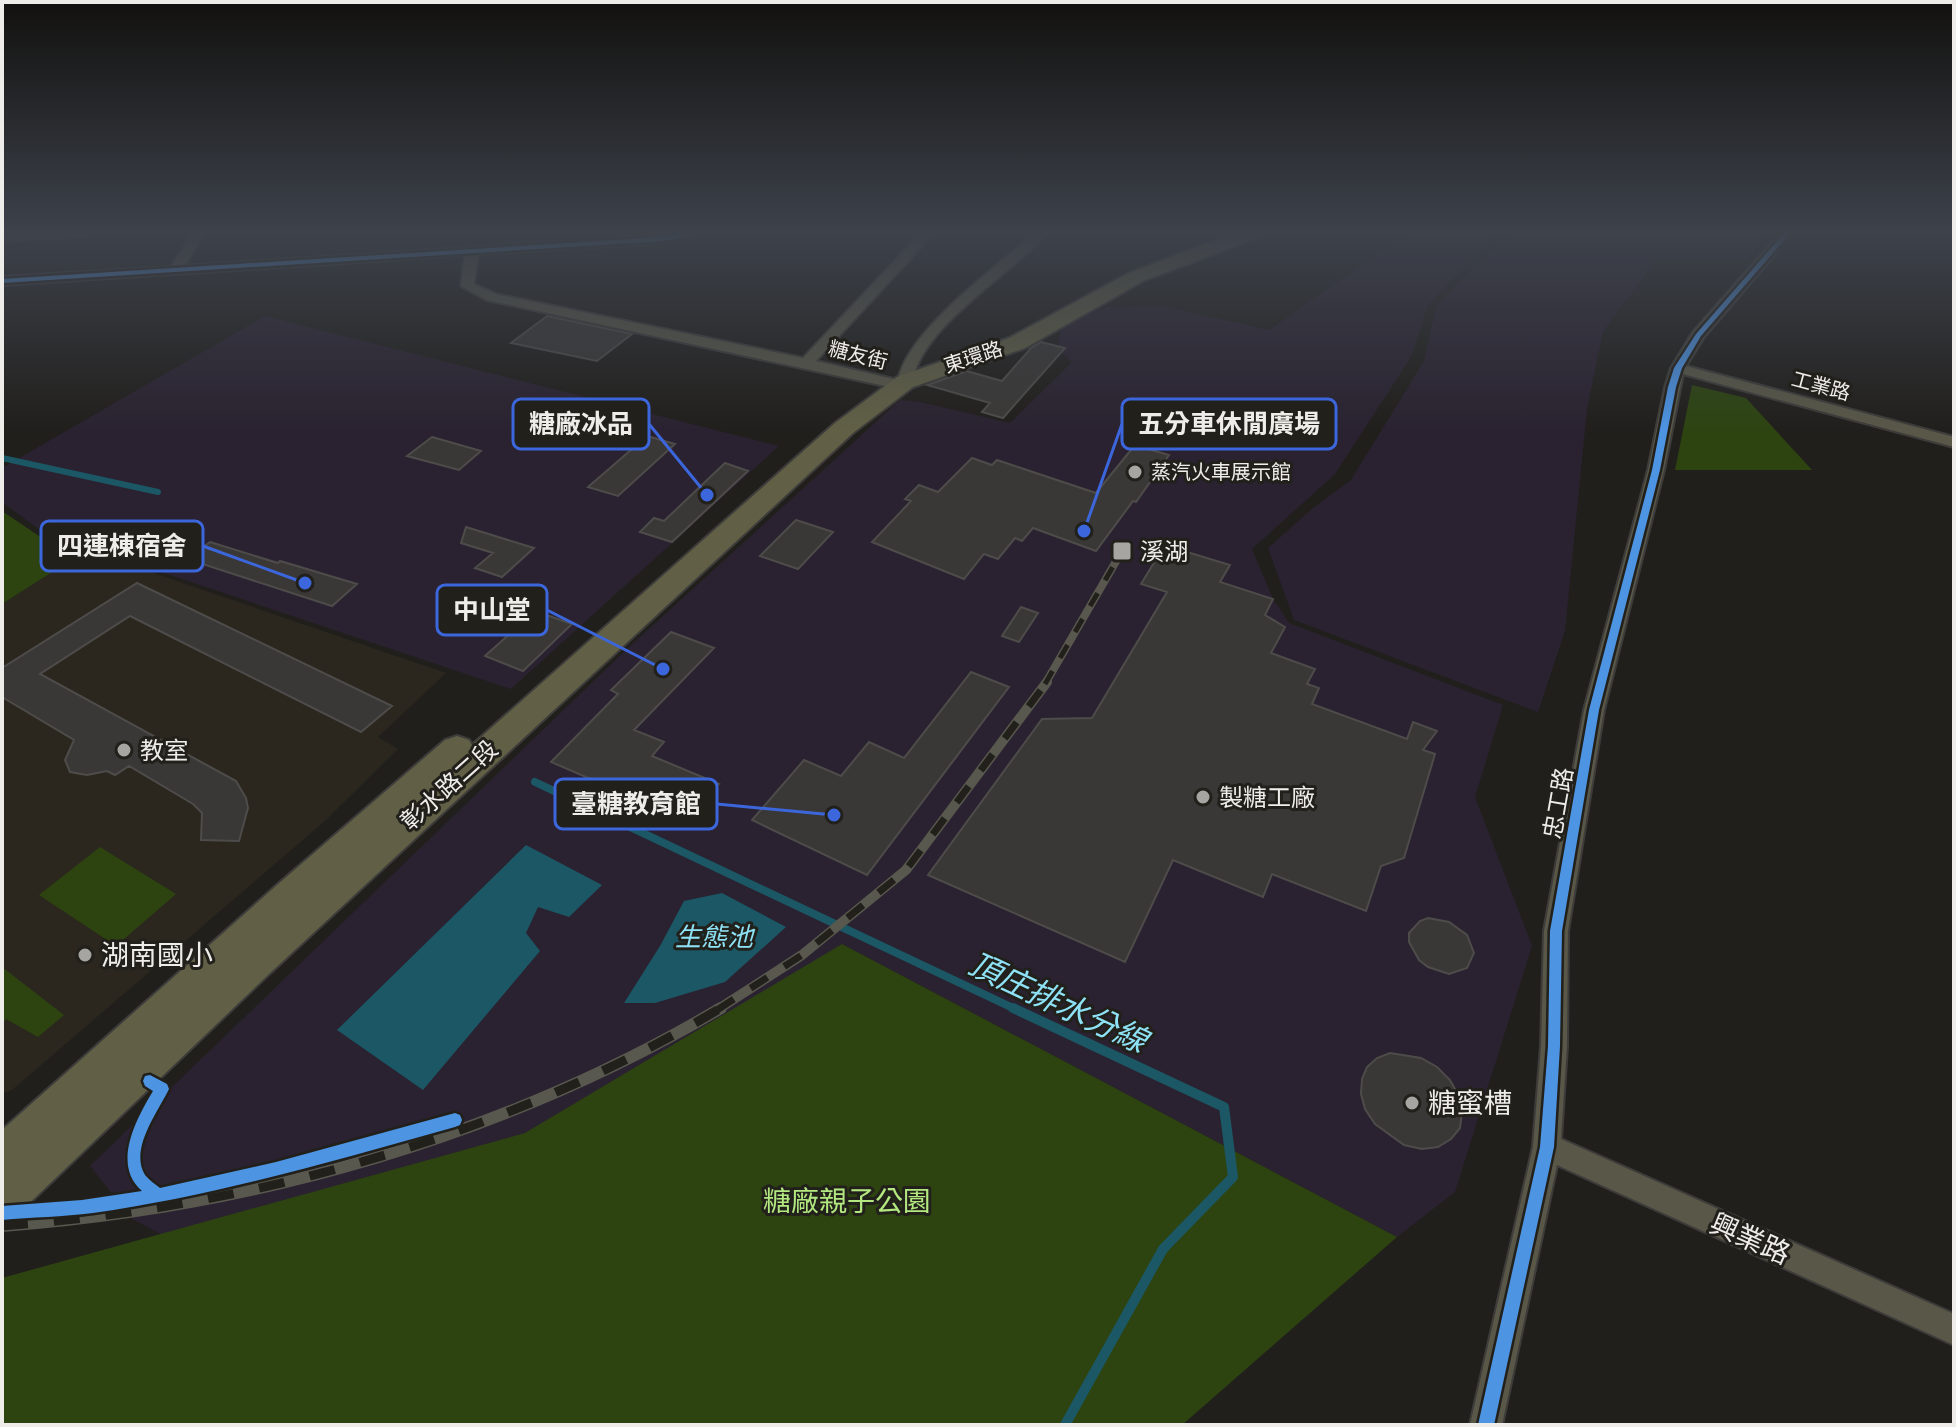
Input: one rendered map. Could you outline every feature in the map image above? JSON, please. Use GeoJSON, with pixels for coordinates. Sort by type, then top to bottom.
{"type":"FeatureCollection","features":[{"type":"Feature","properties":{"kind":"main road","name":"東環路"},"geometry":{"type":"LineString","coordinates":[[898,379],[1005,337],[1074,298]]}},
{"type":"Feature","properties":{"kind":"main road","name":"東環路"},"geometry":{"type":"LineString","coordinates":[[898,379],[1017,343],[1099,298]]}},
{"type":"Feature","properties":{"kind":"main road","name":"彰水路二段"},"geometry":{"type":"LineString","coordinates":[[2,1159],[300,887],[682,555],[823,425],[898,379]]}},
{"type":"Feature","properties":{"kind":"main road","name":"彰水路二段"},"geometry":{"type":"LineString","coordinates":[[2,1198],[898,379]]}},
{"type":"Feature","properties":{"kind":"street","name":"糖友街"},"geometry":{"type":"LineString","coordinates":[[495,298],[806,363],[898,379]]}},
{"type":"Feature","properties":{"kind":"street"},"geometry":{"type":"LineString","coordinates":[[806,363],[867,298]]}},
{"type":"Feature","properties":{"kind":"street"},"geometry":{"type":"LineString","coordinates":[[898,379],[928,335],[970,298]]}},
{"type":"Feature","properties":{"kind":"street","name":"忠工路"},"geometry":{"type":"LineString","coordinates":[[1486,1425],[1547,1147],[1554,1046],[1556,931],[1594,710],[1656,470],[1678,368],[1698,335],[1731,298]]}},
{"type":"Feature","properties":{"kind":"street","name":"工業路"},"geometry":{"type":"LineString","coordinates":[[1678,368],[1954,442]]}},
{"type":"Feature","properties":{"kind":"street","name":"興業路"},"geometry":{"type":"LineString","coordinates":[[1547,1147],[1954,1330]]}},
{"type":"Feature","properties":{"kind":"shaded area"},"geometry":{"type":"Polygon","coordinates":[[[1315,298],[1435,298],[1428,305],[1411,357],[1335,474],[1252,549],[1273,599],[1289,623],[1503,705],[1475,797],[1532,946],[1455,1192],[1397,1237],[842,944],[530,1142],[180,1244],[132,1219],[90,1166],[629,647],[900,400],[1010,423],[1072,362],[1057,349],[1062,328],[1084,314],[1108,307],[1163,306],[1269,330],[1315,298]]]}},
{"type":"Feature","properties":{"kind":"shaded area"},"geometry":{"type":"Polygon","coordinates":[[[1444,298],[1628,298],[1603,332],[1587,409],[1565,631],[1538,712],[1294,620],[1268,548],[1313,508],[1351,480],[1424,361],[1436,306],[1444,298]]]}},
{"type":"Feature","properties":{"kind":"shaded area"},"geometry":{"type":"Polygon","coordinates":[[[265,316],[779,446],[511,689],[44,533],[2,502],[2,468],[265,316]]]}},
{"type":"Feature","properties":{"kind":"shaded area","name":"湖南國小"},"geometry":{"type":"Polygon","coordinates":[[[82,553],[127,564],[446,673],[378,737],[398,749],[326,820],[12,1090],[2,1094],[2,604],[82,553]]]}},
{"type":"Feature","properties":{"kind":"green space"},"geometry":{"type":"Polygon","coordinates":[[[1692,385],[1746,398],[1812,470],[1675,470],[1692,385]]]}},
{"type":"Feature","properties":{"kind":"green space"},"geometry":{"type":"Polygon","coordinates":[[[2,511],[39,536],[82,553],[2,604],[2,511]]]}},
{"type":"Feature","properties":{"kind":"green space"},"geometry":{"type":"Polygon","coordinates":[[[100,847],[176,894],[116,946],[39,895],[100,847]]]}},
{"type":"Feature","properties":{"kind":"green space","name":"糖廠親子公園"},"geometry":{"type":"Polygon","coordinates":[[[842,944],[1397,1237],[1182,1425],[2,1425],[2,1278],[525,1133],[842,944]]]}},
{"type":"Feature","properties":{"kind":"green space"},"geometry":{"type":"Polygon","coordinates":[[[2,967],[64,1015],[38,1037],[6,1019],[2,1024],[2,967]]]}},
{"type":"Feature","properties":{"kind":"water"},"geometry":{"type":"Polygon","coordinates":[[[526,845],[602,885],[569,917],[538,907],[526,933],[540,951],[423,1090],[337,1030],[526,845]]]}},
{"type":"Feature","properties":{"kind":"water","name":"生態池"},"geometry":{"type":"Polygon","coordinates":[[[722,893],[786,927],[725,982],[655,1003],[624,1003],[684,901],[722,893]]]}},
{"type":"Feature","properties":{"kind":"building"},"geometry":{"type":"Polygon","coordinates":[[[547,316],[632,334],[597,361],[511,343],[547,316]]]}},
{"type":"Feature","properties":{"kind":"building"},"geometry":{"type":"Polygon","coordinates":[[[1041,342],[1065,348],[1003,418],[982,412],[990,403],[927,385],[967,371],[1002,381],[1031,348],[1041,342]]]}},
{"type":"Feature","properties":{"kind":"building"},"geometry":{"type":"Polygon","coordinates":[[[647,436],[675,444],[618,496],[588,487],[647,436]]]}},
{"type":"Feature","properties":{"kind":"building"},"geometry":{"type":"Polygon","coordinates":[[[432,437],[481,451],[459,470],[407,456],[432,437]]]}},
{"type":"Feature","properties":{"kind":"building"},"geometry":{"type":"Polygon","coordinates":[[[1135,445],[1169,455],[1096,551],[1033,528],[1022,541],[1015,538],[998,559],[984,554],[964,579],[872,542],[911,501],[905,499],[919,485],[938,492],[972,458],[992,465],[997,460],[1096,493],[1135,445]]]}},
{"type":"Feature","properties":{"kind":"building"},"geometry":{"type":"Polygon","coordinates":[[[725,463],[748,471],[672,542],[640,532],[654,518],[664,521],[725,463]]]}},
{"type":"Feature","properties":{"kind":"building"},"geometry":{"type":"Polygon","coordinates":[[[796,520],[833,532],[798,569],[760,556],[796,520]]]}},
{"type":"Feature","properties":{"kind":"building"},"geometry":{"type":"Polygon","coordinates":[[[466,527],[534,548],[502,577],[475,568],[493,553],[461,543],[466,527]]]}},
{"type":"Feature","properties":{"kind":"building"},"geometry":{"type":"Polygon","coordinates":[[[210,542],[357,584],[332,606],[187,559],[210,542]]]}},
{"type":"Feature","properties":{"kind":"building","name":"製糖工廠"},"geometry":{"type":"Polygon","coordinates":[[[1187,552],[1230,565],[1220,582],[1273,599],[1265,615],[1285,627],[1271,653],[1315,669],[1307,684],[1319,688],[1312,704],[1407,739],[1413,722],[1437,731],[1423,750],[1435,754],[1404,858],[1381,866],[1366,911],[1272,874],[1263,897],[1173,860],[1125,962],[928,875],[1042,719],[1092,718],[1167,592],[1141,584],[1160,553],[1182,560],[1187,552]]]}},
{"type":"Feature","properties":{"kind":"building"},"geometry":{"type":"Polygon","coordinates":[[[137,583],[392,706],[361,732],[130,616],[40,674],[236,781],[248,808],[239,841],[201,840],[202,813],[193,804],[129,766],[115,775],[107,771],[87,775],[70,772],[65,760],[74,740],[2,697],[2,668],[137,583]]]}},
{"type":"Feature","properties":{"kind":"building"},"geometry":{"type":"Polygon","coordinates":[[[1021,607],[1038,613],[1019,642],[1002,636],[1021,607]]]}},
{"type":"Feature","properties":{"kind":"building"},"geometry":{"type":"Polygon","coordinates":[[[535,611],[572,624],[523,671],[485,656],[535,611]]]}},
{"type":"Feature","properties":{"kind":"building"},"geometry":{"type":"Polygon","coordinates":[[[671,632],[714,648],[634,730],[664,742],[652,756],[719,784],[688,821],[551,762],[618,694],[611,690],[671,632]]]}},
{"type":"Feature","properties":{"kind":"building"},"geometry":{"type":"Polygon","coordinates":[[[971,672],[1009,687],[867,875],[752,820],[804,760],[841,776],[869,742],[904,758],[971,672]]]}},
{"type":"Feature","properties":{"kind":"building"},"geometry":{"type":"Polygon","coordinates":[[[1428,918],[1449,922],[1467,935],[1474,953],[1467,968],[1449,974],[1428,967],[1419,960],[1409,942],[1409,933],[1420,921],[1428,918]]]}},
{"type":"Feature","properties":{"kind":"building","name":"糖蜜槽"},"geometry":{"type":"Polygon","coordinates":[[[1390,1053],[1421,1058],[1437,1067],[1450,1080],[1459,1096],[1462,1112],[1460,1128],[1451,1139],[1438,1147],[1422,1149],[1404,1145],[1375,1124],[1365,1109],[1361,1094],[1367,1067],[1377,1058],[1390,1053]]]}},
{"type":"Feature","properties":{"kind":"waterway"},"geometry":{"type":"LineString","coordinates":[[2,458],[158,492]]}},
{"type":"Feature","properties":{"kind":"waterway","name":"頂庄排水分線"},"geometry":{"type":"LineString","coordinates":[[535,782],[1017,1010]]}},
{"type":"Feature","properties":{"kind":"waterway","name":"頂庄排水分線"},"geometry":{"type":"LineString","coordinates":[[1013,1008],[1224,1107],[1233,1177],[1163,1249],[1065,1425]]}},
{"type":"Feature","properties":{"kind":"railway"},"geometry":{"type":"LineString","coordinates":[[1045,684],[1122,551]]}},
{"type":"Feature","properties":{"kind":"railway"},"geometry":{"type":"LineString","coordinates":[[717,1010],[802,955],[906,870],[1047,682]]}},
{"type":"Feature","properties":{"kind":"railway"},"geometry":{"type":"LineString","coordinates":[[2,1226],[190,1202],[283,1183],[374,1158],[464,1129],[552,1094],[638,1054],[721,1008]]}},
{"type":"Feature","properties":{"kind":"cycle path"},"geometry":{"type":"LineString","coordinates":[[1486,1425],[1547,1147],[1554,1046],[1556,931],[1594,710],[1656,470],[1678,368],[1698,335],[1731,298]]}},
{"type":"Feature","properties":{"kind":"cycle path"},"geometry":{"type":"LineString","coordinates":[[150,1081],[162,1089],[139,1133],[135,1157],[141,1181],[156,1193]]}},
{"type":"Feature","properties":{"kind":"cycle path"},"geometry":{"type":"LineString","coordinates":[[2,1213],[93,1206],[185,1190],[276,1169],[455,1120]]}},
{"type":"Feature","properties":{"kind":"place","name":"蒸汽火車展示館"},"geometry":{"type":"Point","coordinates":[1135,472]}},
{"type":"Feature","properties":{"kind":"place","name":"糖廠冰品"},"geometry":{"type":"Point","coordinates":[707,495]}},
{"type":"Feature","properties":{"kind":"place","name":"五分車休閒廣場"},"geometry":{"type":"Point","coordinates":[1084,531]}},
{"type":"Feature","properties":{"kind":"place","name":"溪湖"},"geometry":{"type":"Point","coordinates":[1122,551]}},
{"type":"Feature","properties":{"kind":"place","name":"四連棟宿舍"},"geometry":{"type":"Point","coordinates":[305,583]}},
{"type":"Feature","properties":{"kind":"place","name":"中山堂"},"geometry":{"type":"Point","coordinates":[663,669]}},
{"type":"Feature","properties":{"kind":"place","name":"教室"},"geometry":{"type":"Point","coordinates":[124,750]}},
{"type":"Feature","properties":{"kind":"place","name":"製糖工廠"},"geometry":{"type":"Point","coordinates":[1203,797]}},
{"type":"Feature","properties":{"kind":"place","name":"臺糖教育館"},"geometry":{"type":"Point","coordinates":[834,815]}},
{"type":"Feature","properties":{"kind":"place","name":"湖南國小"},"geometry":{"type":"Point","coordinates":[85,955]}},
{"type":"Feature","properties":{"kind":"place","name":"糖蜜槽"},"geometry":{"type":"Point","coordinates":[1412,1103]}}]}
